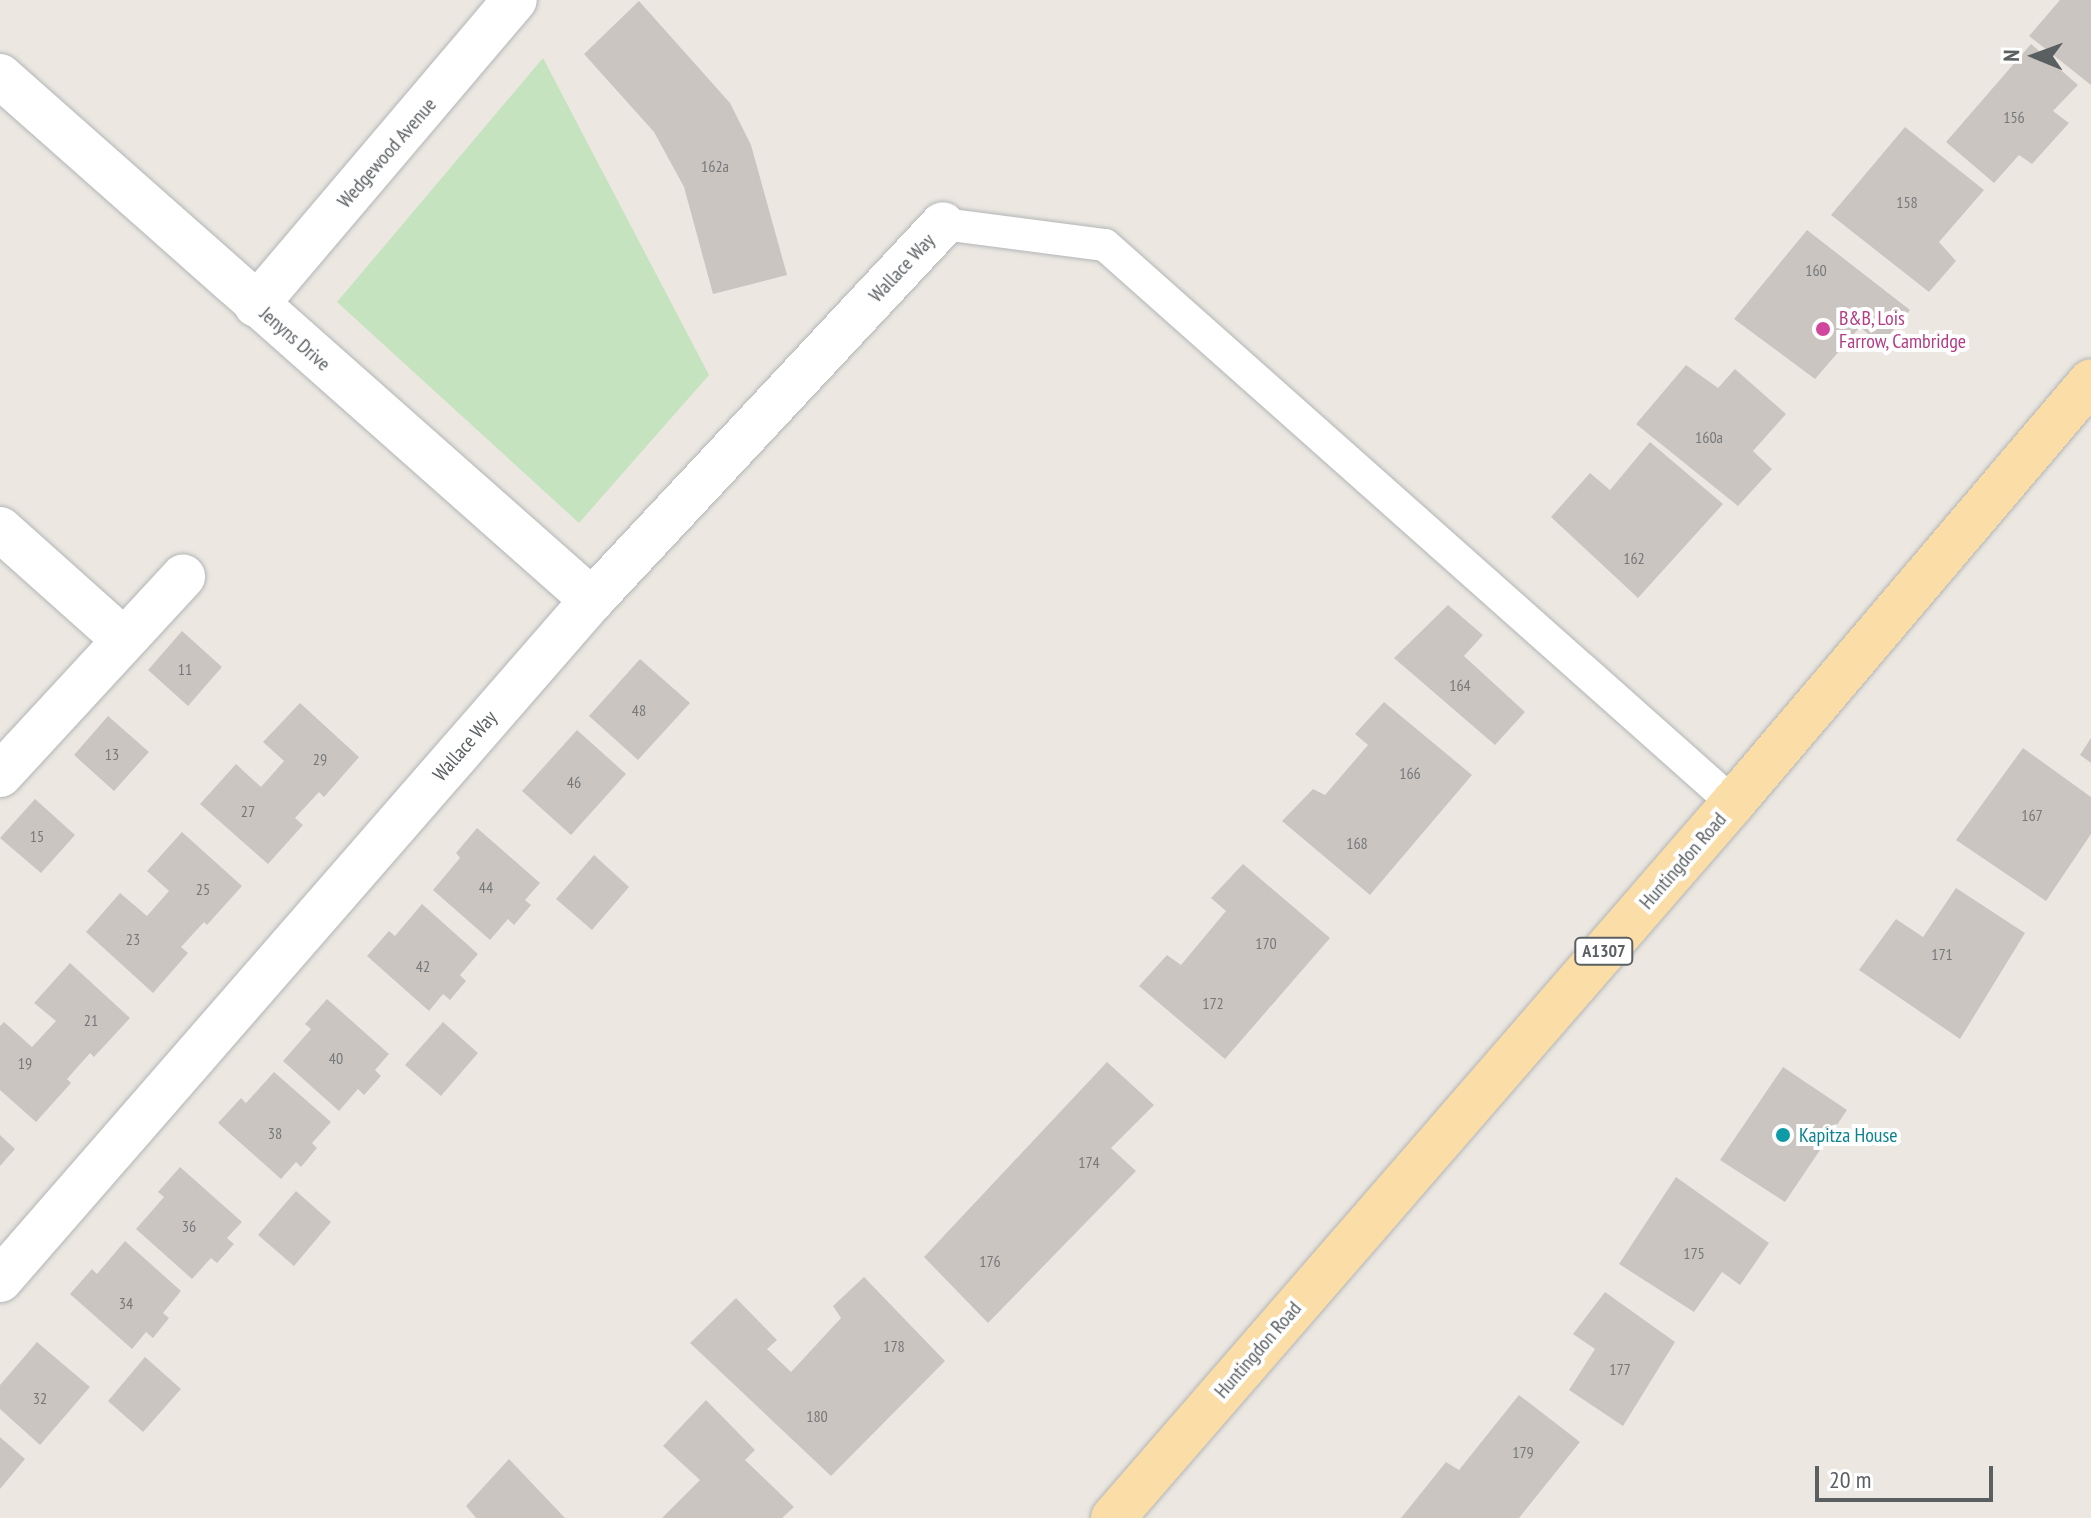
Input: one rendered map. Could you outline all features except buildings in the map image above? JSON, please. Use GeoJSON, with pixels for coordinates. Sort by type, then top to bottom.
{"type":"FeatureCollection","features":[{"type":"Feature","properties":{"kind":"main road","name":"Huntingdon Road"},"geometry":{"type":"LineString","coordinates":[[1113,1518],[1733,803],[2091,381]]}},
{"type":"Feature","properties":{"kind":"street","name":"Wedgewood Avenue"},"geometry":{"type":"LineString","coordinates":[[256,305],[515,0]]}},
{"type":"Feature","properties":{"kind":"street","name":"Jenyns Drive"},"geometry":{"type":"LineString","coordinates":[[0,76],[592,600]]}},
{"type":"Feature","properties":{"kind":"street","name":"Wallace Way"},"geometry":{"type":"LineString","coordinates":[[0,1280],[592,600],[943,224]]}},
{"type":"Feature","properties":{"kind":"street"},"geometry":{"type":"LineString","coordinates":[[0,529],[124,640]]}},
{"type":"Feature","properties":{"kind":"street"},"geometry":{"type":"LineString","coordinates":[[0,775],[183,577]]}},
{"type":"Feature","properties":{"kind":"lane"},"geometry":{"type":"LineString","coordinates":[[943,224],[1105,245],[1733,803]]}},
{"type":"Feature","properties":{"kind":"green space"},"geometry":{"type":"Polygon","coordinates":[[[543,58],[709,375],[579,523],[337,302],[543,58]]]}},
{"type":"Feature","properties":{"kind":"place","name":"B&B, Lois Farrow, Cambridge"},"geometry":{"type":"Point","coordinates":[1823,329]}},
{"type":"Feature","properties":{"kind":"place","name":"Kapitza House"},"geometry":{"type":"Point","coordinates":[1783,1135]}}]}
